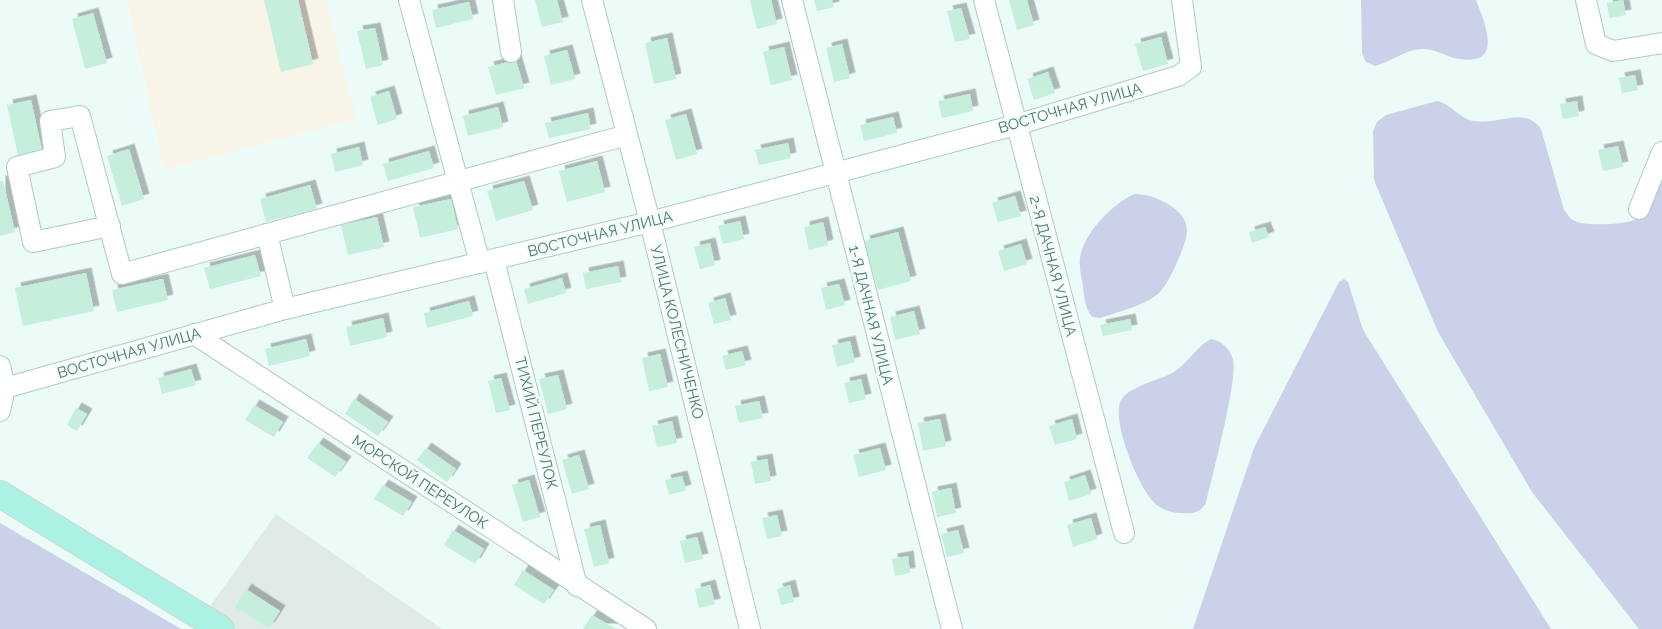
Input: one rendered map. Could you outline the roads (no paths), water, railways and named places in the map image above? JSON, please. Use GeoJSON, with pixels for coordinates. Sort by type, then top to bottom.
{"type":"FeatureCollection","features":[{"type":"Feature","properties":{"kind":"main road"},"geometry":{"type":"LineString","coordinates":[[0,494],[221,629]]}},
{"type":"Feature","properties":{"kind":"street","name":"ТИХИЙ ПЕРЕУЛОК"},"geometry":{"type":"LineString","coordinates":[[409,0],[458,182],[487,262],[577,586]]}},
{"type":"Feature","properties":{"kind":"street"},"geometry":{"type":"LineString","coordinates":[[502,0],[511,52]]}},
{"type":"Feature","properties":{"kind":"street","name":"УЛИЦА КОЛЕСНИЧЕНКО"},"geometry":{"type":"LineString","coordinates":[[592,0],[650,222],[750,629]]}},
{"type":"Feature","properties":{"kind":"street","name":"1-Я ДАЧНАЯ УЛИЦА"},"geometry":{"type":"LineString","coordinates":[[792,0],[952,629]]}},
{"type":"Feature","properties":{"kind":"street","name":"2-Я ДАЧНАЯ УЛИЦА"},"geometry":{"type":"LineString","coordinates":[[984,0],[1124,532]]}},
{"type":"Feature","properties":{"kind":"street","name":"ВОСТОЧНАЯ УЛИЦА"},"geometry":{"type":"LineString","coordinates":[[5,388],[285,309],[650,222],[1016,125],[1178,76],[1191,67],[1182,0]]}},
{"type":"Feature","properties":{"kind":"street"},"geometry":{"type":"LineString","coordinates":[[1586,0],[1596,44],[1612,51],[1662,43]]}},
{"type":"Feature","properties":{"kind":"street"},"geometry":{"type":"LineString","coordinates":[[110,226],[33,242],[17,167],[56,157],[50,121],[80,116],[110,226],[122,274],[627,135]]}},
{"type":"Feature","properties":{"kind":"street"},"geometry":{"type":"LineString","coordinates":[[1639,210],[1662,152]]}},
{"type":"Feature","properties":{"kind":"street"},"geometry":{"type":"LineString","coordinates":[[267,234],[285,309]]}},
{"type":"Feature","properties":{"kind":"street","name":"МОРСКОЙ ПЕРЕУЛОК"},"geometry":{"type":"LineString","coordinates":[[194,334],[646,629]]}},
{"type":"Feature","properties":{"kind":"street"},"geometry":{"type":"LineString","coordinates":[[0,366],[5,388],[5,398],[0,411]]}}]}
